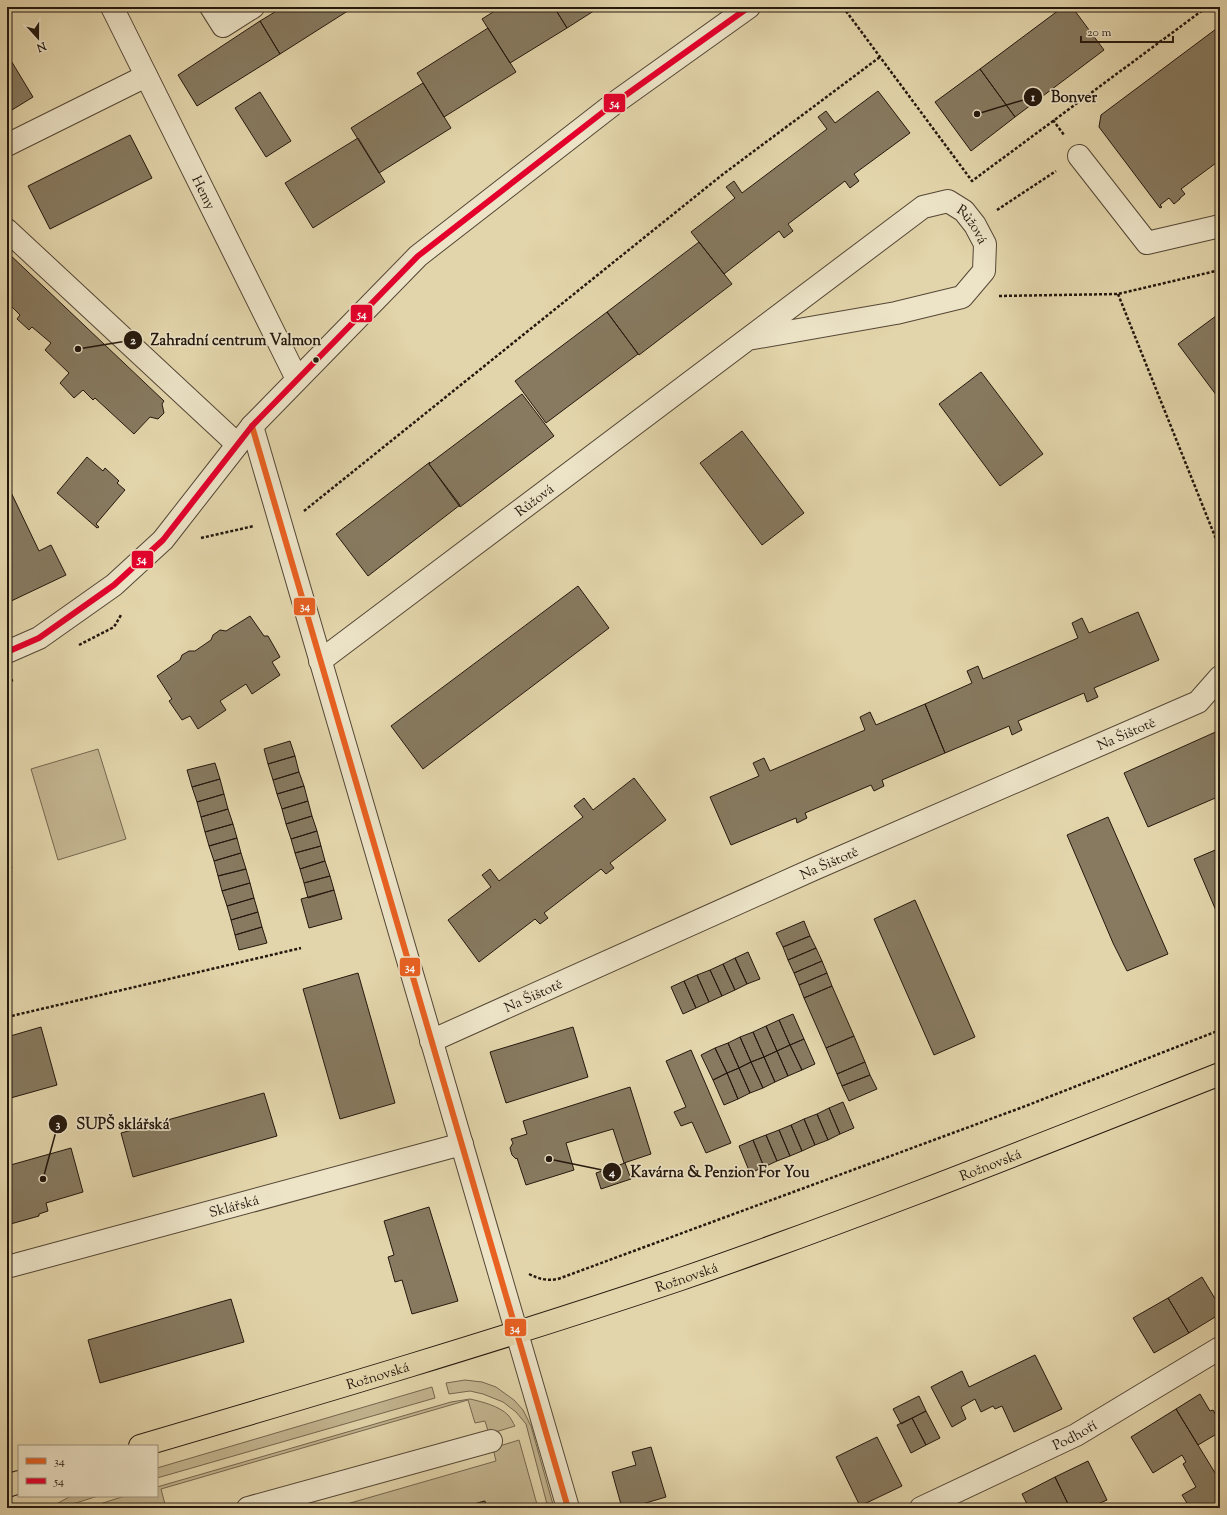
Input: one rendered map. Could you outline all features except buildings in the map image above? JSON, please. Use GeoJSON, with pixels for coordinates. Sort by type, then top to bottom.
{"type":"FeatureCollection","features":[{"type":"Feature","properties":{"kind":"main road","name":"Rožnovská"},"geometry":{"type":"LineString","coordinates":[[143,1445],[517,1333],[686,1277],[906,1197],[1220,1074]]}},
{"type":"Feature","properties":{"kind":"main road"},"geometry":{"type":"LineString","coordinates":[[7,1486],[18,1482]]}},
{"type":"Feature","properties":{"kind":"street","name":"Hemy"},"geometry":{"type":"LineString","coordinates":[[112,7],[297,379]]}},
{"type":"Feature","properties":{"kind":"street"},"geometry":{"type":"LineString","coordinates":[[211,7],[223,26],[253,7]]}},
{"type":"Feature","properties":{"kind":"street"},"geometry":{"type":"LineString","coordinates":[[7,652],[40,638],[114,586],[163,540],[252,426],[418,256],[616,102],[749,7]]}},
{"type":"Feature","properties":{"kind":"street"},"geometry":{"type":"LineString","coordinates":[[7,145],[146,76]]}},
{"type":"Feature","properties":{"kind":"street"},"geometry":{"type":"LineString","coordinates":[[1079,156],[1147,243],[1220,226]]}},
{"type":"Feature","properties":{"kind":"street","name":"Růžová"},"geometry":{"type":"LineString","coordinates":[[320,660],[923,207],[948,201],[964,211],[975,225],[985,244],[984,271],[962,296],[896,313],[748,339]]}},
{"type":"Feature","properties":{"kind":"street"},"geometry":{"type":"LineString","coordinates":[[7,230],[237,444]]}},
{"type":"Feature","properties":{"kind":"street"},"geometry":{"type":"LineString","coordinates":[[252,426],[568,1508]]}},
{"type":"Feature","properties":{"kind":"street","name":"Na Šištotě"},"geometry":{"type":"LineString","coordinates":[[431,1041],[814,869],[1198,702],[1220,677]]}},
{"type":"Feature","properties":{"kind":"street","name":"Sklářská"},"geometry":{"type":"LineString","coordinates":[[7,1267],[462,1144]]}},
{"type":"Feature","properties":{"kind":"street","name":"Podhoří"},"geometry":{"type":"LineString","coordinates":[[921,1508],[1076,1435],[1220,1348]]}},
{"type":"Feature","properties":{"kind":"street"},"geometry":{"type":"LineString","coordinates":[[248,1508],[491,1441]]}},
{"type":"Feature","properties":{"kind":"path"},"geometry":{"type":"LineString","coordinates":[[843,7],[972,181],[1207,7]]}},
{"type":"Feature","properties":{"kind":"path"},"geometry":{"type":"LineString","coordinates":[[1197,7],[1200,11]]}},
{"type":"Feature","properties":{"kind":"path"},"geometry":{"type":"LineString","coordinates":[[280,522],[298,516],[722,175],[880,57]]}},
{"type":"Feature","properties":{"kind":"path"},"geometry":{"type":"LineString","coordinates":[[975,225],[1079,156]]}},
{"type":"Feature","properties":{"kind":"path"},"geometry":{"type":"LineString","coordinates":[[962,296],[1118,294],[1220,270]]}},
{"type":"Feature","properties":{"kind":"path"},"geometry":{"type":"LineString","coordinates":[[1118,294],[1220,549]]}},
{"type":"Feature","properties":{"kind":"path"},"geometry":{"type":"LineString","coordinates":[[7,1017],[301,948]]}},
{"type":"Feature","properties":{"kind":"path"},"geometry":{"type":"LineString","coordinates":[[524,1270],[538,1278],[549,1281],[558,1279],[1015,1110],[1220,1030]]}},
{"type":"Feature","properties":{"kind":"shaded area"},"geometry":{"type":"Polygon","coordinates":[[[98,749],[126,839],[58,860],[31,769],[98,749]]]}},
{"type":"Feature","properties":{"kind":"shaded area"},"geometry":{"type":"Polygon","coordinates":[[[465,1380],[482,1382],[496,1387],[514,1400],[523,1410],[531,1426],[554,1508],[548,1508],[526,1424],[516,1412],[503,1402],[483,1394],[470,1391],[449,1394],[446,1383],[465,1380]]]}},
{"type":"Feature","properties":{"kind":"shaded area"},"geometry":{"type":"Polygon","coordinates":[[[432,1387],[435,1398],[158,1478],[158,1468],[432,1387]]]}},
{"type":"Feature","properties":{"kind":"shaded area"},"geometry":{"type":"Polygon","coordinates":[[[470,1399],[485,1403],[504,1412],[509,1416],[515,1426],[489,1434],[485,1421],[475,1423],[468,1400],[161,1489],[166,1508],[87,1508],[122,1497],[158,1497],[158,1487],[451,1402],[470,1399]]]}},
{"type":"Feature","properties":{"kind":"shaded area"},"geometry":{"type":"Polygon","coordinates":[[[519,1440],[538,1508],[487,1508],[484,1501],[460,1508],[333,1508],[496,1461],[493,1448],[519,1440]]]}},
{"type":"Feature","properties":{"kind":"shaded area"},"geometry":{"type":"Polygon","coordinates":[[[69,1497],[95,1497],[60,1508],[49,1508],[69,1497]]]}},
{"type":"Feature","properties":{"kind":"transit line","name":"54"},"geometry":{"type":"LineString","coordinates":[[7,652],[39,638],[114,585],[163,540],[252,426],[418,256],[616,102],[749,7]]}},
{"type":"Feature","properties":{"kind":"transit line","name":"34"},"geometry":{"type":"LineString","coordinates":[[252,426],[568,1508]]}},
{"type":"Feature","properties":{"kind":"place","name":"Bonver"},"geometry":{"type":"Point","coordinates":[977,114]}},
{"type":"Feature","properties":{"kind":"place","name":"Zahradní centrum Valmon"},"geometry":{"type":"Point","coordinates":[78,349]}},
{"type":"Feature","properties":{"kind":"place","name":"Kavárna & Penzion For You"},"geometry":{"type":"Point","coordinates":[549,1159]}},
{"type":"Feature","properties":{"kind":"place","name":"SUPŠ sklářská"},"geometry":{"type":"Point","coordinates":[43,1179]}}]}
